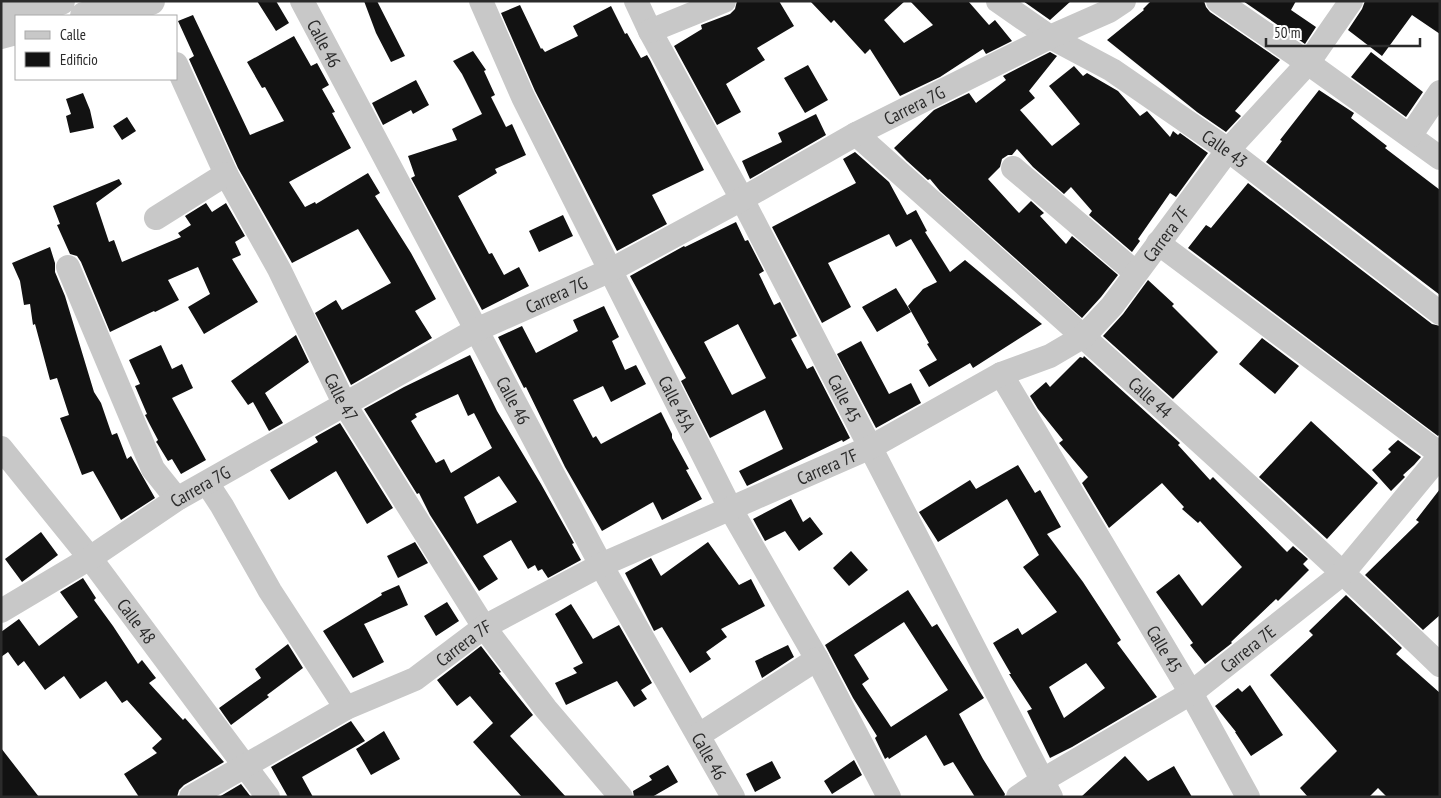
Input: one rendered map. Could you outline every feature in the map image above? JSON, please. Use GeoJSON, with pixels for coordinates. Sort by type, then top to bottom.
{"type":"FeatureCollection","features":[{"type":"Feature","properties":{"kind":"street"},"geometry":{"type":"LineString","coordinates":[[1,35],[14,15],[61,1]]}},
{"type":"Feature","properties":{"kind":"street","name":"Calle 46"},"geometry":{"type":"LineString","coordinates":[[302,1],[601,565],[699,735],[732,797]]}},
{"type":"Feature","properties":{"kind":"street","name":"Calle 45A"},"geometry":{"type":"LineString","coordinates":[[481,1],[523,97],[730,508],[818,660],[889,797]]}},
{"type":"Feature","properties":{"kind":"street","name":"Calle 45"},"geometry":{"type":"LineString","coordinates":[[636,1],[650,31],[742,199],[1047,788]]}},
{"type":"Feature","properties":{"kind":"street"},"geometry":{"type":"LineString","coordinates":[[650,31],[724,1]]}},
{"type":"Feature","properties":{"kind":"street","name":"Calle 43"},"geometry":{"type":"LineString","coordinates":[[998,1],[1050,37],[1112,70],[1228,150],[1440,313]]}},
{"type":"Feature","properties":{"kind":"street","name":"Carrera 7G"},"geometry":{"type":"LineString","coordinates":[[1,611],[90,558],[178,499],[476,330],[611,270],[742,199],[856,134],[1050,37],[1109,11],[1124,1]]}},
{"type":"Feature","properties":{"kind":"street"},"geometry":{"type":"LineString","coordinates":[[1218,1],[1440,158]]}},
{"type":"Feature","properties":{"kind":"street","name":"Carrera 7F"},"geometry":{"type":"LineString","coordinates":[[191,797],[346,708],[414,679],[484,627],[601,565],[871,447],[1001,374],[1050,356],[1084,336],[1112,306],[1228,150],[1308,63],[1351,1]]}},
{"type":"Feature","properties":{"kind":"street"},"geometry":{"type":"LineString","coordinates":[[90,15],[150,5]]}},
{"type":"Feature","properties":{"kind":"street","name":"Calle 47"},"geometry":{"type":"LineString","coordinates":[[178,68],[226,174],[279,269],[345,405],[484,627],[546,709],[621,797]]}},
{"type":"Feature","properties":{"kind":"street"},"geometry":{"type":"LineString","coordinates":[[1410,136],[1440,92]]}},
{"type":"Feature","properties":{"kind":"street","name":"Calle 44"},"geometry":{"type":"LineString","coordinates":[[856,134],[1084,336],[1343,573],[1440,666]]}},
{"type":"Feature","properties":{"kind":"street"},"geometry":{"type":"LineString","coordinates":[[1012,168],[1136,273]]}},
{"type":"Feature","properties":{"kind":"street"},"geometry":{"type":"LineString","coordinates":[[156,218],[226,174]]}},
{"type":"Feature","properties":{"kind":"street"},"geometry":{"type":"LineString","coordinates":[[1158,243],[1440,455]]}},
{"type":"Feature","properties":{"kind":"street"},"geometry":{"type":"LineString","coordinates":[[68,267],[153,469],[178,499]]}},
{"type":"Feature","properties":{"kind":"street","name":"Calle 45"},"geometry":{"type":"LineString","coordinates":[[1001,374],[1191,694],[1248,797]]}},
{"type":"Feature","properties":{"kind":"street","name":"Calle 48"},"geometry":{"type":"LineString","coordinates":[[1,448],[90,558],[268,797]]}},
{"type":"Feature","properties":{"kind":"street","name":"Carrera 7E"},"geometry":{"type":"LineString","coordinates":[[1018,797],[1047,788],[1191,694],[1343,573],[1440,455]]}},
{"type":"Feature","properties":{"kind":"street"},"geometry":{"type":"LineString","coordinates":[[207,483],[270,591],[346,708]]}},
{"type":"Feature","properties":{"kind":"street"},"geometry":{"type":"LineString","coordinates":[[699,735],[818,660]]}},
{"type":"Feature","properties":{"kind":"building"},"geometry":{"type":"Polygon","coordinates":[[[257,1],[276,1],[289,23],[276,31],[257,1]]]}},
{"type":"Feature","properties":{"kind":"building"},"geometry":{"type":"Polygon","coordinates":[[[364,1],[377,1],[405,56],[391,62],[376,33],[364,1]]]}},
{"type":"Feature","properties":{"kind":"building"},"geometry":{"type":"Polygon","coordinates":[[[737,1],[779,1],[794,26],[757,48],[765,60],[726,84],[741,112],[717,125],[674,46],[702,29],[701,25],[730,14],[735,9],[737,1]]]}},
{"type":"Feature","properties":{"kind":"building"},"geometry":{"type":"Polygon","coordinates":[[[810,1],[905,1],[884,20],[904,43],[933,25],[910,1],[968,1],[989,25],[995,20],[1012,41],[986,54],[983,49],[940,77],[900,96],[870,49],[865,54],[834,20],[831,23],[810,1]]]}},
{"type":"Feature","properties":{"kind":"building"},"geometry":{"type":"Polygon","coordinates":[[[1023,1],[1071,1],[1050,20],[1023,1]]]}},
{"type":"Feature","properties":{"kind":"building"},"geometry":{"type":"Polygon","coordinates":[[[1151,1],[1204,1],[1210,12],[1280,60],[1235,111],[1241,116],[1226,132],[1197,112],[1107,40],[1144,10],[1151,1]]]}},
{"type":"Feature","properties":{"kind":"building"},"geometry":{"type":"Polygon","coordinates":[[[1243,1],[1296,1],[1291,10],[1316,27],[1305,44],[1243,1]]]}},
{"type":"Feature","properties":{"kind":"building"},"geometry":{"type":"Polygon","coordinates":[[[1365,1],[1440,1],[1440,34],[1412,15],[1382,56],[1348,30],[1365,1]]]}},
{"type":"Feature","properties":{"kind":"building"},"geometry":{"type":"Polygon","coordinates":[[[520,5],[541,49],[545,52],[578,36],[573,26],[611,6],[625,34],[627,33],[641,58],[647,55],[650,60],[704,170],[652,195],[667,224],[617,251],[535,91],[501,13],[520,5]]]}},
{"type":"Feature","properties":{"kind":"building"},"geometry":{"type":"Polygon","coordinates":[[[193,15],[250,135],[284,121],[265,87],[262,88],[247,62],[294,36],[311,66],[317,63],[329,85],[322,89],[335,112],[332,113],[351,148],[289,182],[305,207],[315,202],[316,204],[368,173],[380,193],[375,196],[411,253],[436,299],[415,311],[432,338],[351,385],[315,313],[336,300],[342,310],[391,283],[358,229],[292,263],[238,168],[189,59],[194,56],[178,21],[193,15]]]}},
{"type":"Feature","properties":{"kind":"building"},"geometry":{"type":"Polygon","coordinates":[[[473,51],[486,70],[484,71],[495,95],[491,97],[506,127],[512,124],[526,155],[495,169],[497,173],[458,196],[489,254],[492,253],[504,275],[519,267],[529,286],[482,310],[411,178],[415,176],[408,156],[457,140],[452,129],[482,114],[462,74],[453,61],[473,51]]]}},
{"type":"Feature","properties":{"kind":"building"},"geometry":{"type":"Polygon","coordinates":[[[1050,52],[1057,56],[1029,91],[1035,98],[1020,110],[1052,146],[1080,124],[1049,86],[1074,66],[1083,76],[1087,73],[1118,91],[1140,116],[1147,111],[1170,137],[1173,131],[1178,135],[1180,133],[1208,153],[1176,197],[1170,193],[1138,239],[1140,241],[1132,252],[1089,215],[1092,211],[1071,187],[1064,194],[1033,167],[1017,149],[1012,155],[1002,159],[1000,167],[988,179],[1019,213],[1031,201],[1044,213],[1040,216],[1066,244],[1072,236],[1118,275],[1082,318],[894,148],[934,110],[969,93],[976,103],[1006,80],[1003,76],[1050,52]]]}},
{"type":"Feature","properties":{"kind":"building"},"geometry":{"type":"Polygon","coordinates":[[[1371,52],[1423,92],[1406,117],[1351,77],[1371,52]]]}},
{"type":"Feature","properties":{"kind":"building"},"geometry":{"type":"Polygon","coordinates":[[[808,65],[828,100],[805,113],[784,78],[808,65]]]}},
{"type":"Feature","properties":{"kind":"building"},"geometry":{"type":"Polygon","coordinates":[[[416,80],[429,105],[413,114],[411,110],[383,125],[372,103],[416,80]]]}},
{"type":"Feature","properties":{"kind":"building"},"geometry":{"type":"Polygon","coordinates":[[[1319,90],[1354,113],[1351,118],[1387,146],[1385,148],[1440,190],[1440,295],[1266,162],[1282,141],[1280,140],[1319,90]]]}},
{"type":"Feature","properties":{"kind":"building"},"geometry":{"type":"Polygon","coordinates":[[[83,93],[90,110],[94,128],[70,133],[66,116],[71,114],[66,99],[83,93]]]}},
{"type":"Feature","properties":{"kind":"building"},"geometry":{"type":"Polygon","coordinates":[[[816,114],[826,135],[750,179],[742,161],[782,142],[778,133],[816,114]]]}},
{"type":"Feature","properties":{"kind":"building"},"geometry":{"type":"Polygon","coordinates":[[[127,117],[136,131],[122,140],[113,126],[127,117]]]}},
{"type":"Feature","properties":{"kind":"building"},"geometry":{"type":"Polygon","coordinates":[[[855,152],[889,182],[907,215],[916,210],[927,231],[925,232],[950,272],[965,260],[1042,324],[973,368],[970,363],[929,387],[919,370],[937,360],[908,306],[923,289],[937,282],[911,239],[896,247],[889,234],[828,263],[851,307],[822,323],[772,227],[856,183],[843,159],[855,152]]]}},
{"type":"Feature","properties":{"kind":"building"},"geometry":{"type":"Polygon","coordinates":[[[119,179],[122,184],[96,203],[109,242],[114,240],[122,262],[181,237],[178,233],[191,225],[185,216],[206,203],[212,212],[226,203],[245,236],[235,242],[241,255],[232,259],[258,302],[204,334],[188,307],[210,294],[198,267],[168,280],[179,300],[110,332],[81,262],[77,256],[70,254],[57,225],[60,224],[53,206],[119,179]]]}},
{"type":"Feature","properties":{"kind":"building"},"geometry":{"type":"Polygon","coordinates":[[[1248,183],[1432,324],[1440,326],[1440,434],[1438,436],[1188,248],[1206,225],[1211,228],[1248,183]]]}},
{"type":"Feature","properties":{"kind":"building"},"geometry":{"type":"Polygon","coordinates":[[[563,215],[573,236],[539,252],[529,231],[563,215]]]}},
{"type":"Feature","properties":{"kind":"building"},"geometry":{"type":"Polygon","coordinates":[[[736,222],[745,241],[748,240],[764,271],[759,274],[774,305],[780,302],[797,336],[791,339],[807,369],[813,366],[850,438],[843,442],[842,440],[747,486],[739,471],[783,449],[765,410],[710,438],[681,381],[686,378],[630,276],[736,222]],[[738,324],[704,342],[732,395],[766,378],[738,324]]]}},
{"type":"Feature","properties":{"kind":"building"},"geometry":{"type":"Polygon","coordinates":[[[50,247],[55,263],[55,272],[65,296],[94,392],[101,403],[112,435],[117,433],[127,459],[131,456],[155,498],[121,520],[93,471],[82,475],[60,418],[69,415],[57,378],[50,380],[35,324],[33,325],[30,304],[24,305],[20,281],[12,263],[50,247]]]}},
{"type":"Feature","properties":{"kind":"building"},"geometry":{"type":"Polygon","coordinates":[[[1148,280],[1174,304],[1172,306],[1218,352],[1173,399],[1103,336],[1123,314],[1148,280]]]}},
{"type":"Feature","properties":{"kind":"building"},"geometry":{"type":"Polygon","coordinates":[[[896,288],[911,312],[877,332],[862,307],[896,288]]]}},
{"type":"Feature","properties":{"kind":"building"},"geometry":{"type":"Polygon","coordinates":[[[604,306],[619,337],[612,341],[625,370],[636,365],[646,384],[611,402],[603,386],[573,400],[593,438],[596,436],[601,444],[661,412],[672,434],[672,438],[689,469],[686,470],[702,499],[662,520],[653,502],[602,531],[565,467],[526,387],[524,388],[498,337],[522,326],[536,353],[578,331],[573,320],[604,306]]]}},
{"type":"Feature","properties":{"kind":"building"},"geometry":{"type":"Polygon","coordinates":[[[296,335],[309,362],[265,393],[283,423],[269,431],[253,402],[248,405],[231,381],[296,335]]]}},
{"type":"Feature","properties":{"kind":"building"},"geometry":{"type":"Polygon","coordinates":[[[1262,338],[1299,366],[1275,394],[1239,364],[1262,338]]]}},
{"type":"Feature","properties":{"kind":"building"},"geometry":{"type":"Polygon","coordinates":[[[861,341],[889,394],[911,383],[921,403],[876,428],[837,354],[861,341]]]}},
{"type":"Feature","properties":{"kind":"building"},"geometry":{"type":"Polygon","coordinates":[[[161,345],[172,369],[182,364],[193,388],[172,398],[206,460],[181,474],[172,459],[168,461],[156,442],[158,440],[145,415],[147,414],[135,386],[140,384],[129,360],[161,345]]]}},
{"type":"Feature","properties":{"kind":"building"},"geometry":{"type":"Polygon","coordinates":[[[470,355],[497,411],[541,484],[574,543],[572,544],[581,560],[548,578],[542,569],[538,571],[535,565],[528,569],[511,540],[483,556],[498,579],[479,591],[430,515],[419,493],[417,494],[364,409],[470,355]],[[458,394],[415,414],[417,417],[411,421],[436,463],[444,459],[451,473],[492,448],[474,413],[468,416],[458,394]],[[499,476],[464,497],[477,524],[517,502],[499,476]]]}},
{"type":"Feature","properties":{"kind":"building"},"geometry":{"type":"Polygon","coordinates":[[[1084,356],[1180,443],[1178,445],[1210,480],[1213,477],[1287,552],[1293,546],[1308,559],[1303,564],[1309,570],[1278,601],[1276,599],[1232,643],[1205,664],[1190,645],[1193,643],[1156,592],[1179,574],[1202,606],[1242,567],[1200,521],[1198,523],[1182,509],[1184,507],[1162,483],[1109,528],[1082,483],[1088,477],[1059,443],[1063,440],[1030,396],[1046,382],[1050,387],[1080,357],[1083,358],[1084,356]]]}},
{"type":"Feature","properties":{"kind":"building"},"geometry":{"type":"Polygon","coordinates":[[[1311,421],[1378,483],[1327,539],[1259,477],[1311,421]]]}},
{"type":"Feature","properties":{"kind":"building"},"geometry":{"type":"Polygon","coordinates":[[[340,423],[393,508],[367,524],[336,471],[289,500],[270,470],[318,442],[315,437],[340,423]]]}},
{"type":"Feature","properties":{"kind":"building"},"geometry":{"type":"Polygon","coordinates":[[[1398,440],[1421,457],[1403,475],[1405,477],[1391,491],[1372,470],[1391,452],[1388,449],[1398,440]]]}},
{"type":"Feature","properties":{"kind":"building"},"geometry":{"type":"Polygon","coordinates":[[[1018,465],[1035,493],[1040,490],[1061,527],[1047,534],[1083,582],[1121,640],[1117,643],[1157,697],[1050,758],[1027,711],[1032,709],[1009,674],[1011,674],[993,643],[1018,628],[1022,635],[1057,612],[1023,567],[1039,555],[1007,499],[938,542],[919,512],[970,480],[976,489],[1018,465]],[[1086,663],[1049,687],[1064,718],[1105,688],[1086,663]]]}},
{"type":"Feature","properties":{"kind":"building"},"geometry":{"type":"Polygon","coordinates":[[[1440,489],[1440,615],[1423,630],[1365,575],[1419,522],[1416,520],[1440,489]]]}},
{"type":"Feature","properties":{"kind":"building"},"geometry":{"type":"Polygon","coordinates":[[[791,499],[803,522],[810,517],[823,534],[799,551],[785,531],[765,541],[753,519],[791,499]]]}},
{"type":"Feature","properties":{"kind":"building"},"geometry":{"type":"Polygon","coordinates":[[[41,532],[58,555],[22,582],[5,559],[41,532]]]}},
{"type":"Feature","properties":{"kind":"building"},"geometry":{"type":"Polygon","coordinates":[[[415,542],[428,563],[398,578],[387,556],[415,542]]]}},
{"type":"Feature","properties":{"kind":"building"},"geometry":{"type":"Polygon","coordinates":[[[708,542],[739,585],[751,579],[765,606],[721,629],[727,637],[706,652],[711,659],[690,673],[662,627],[654,631],[625,573],[651,558],[661,576],[708,542]]]}},
{"type":"Feature","properties":{"kind":"building"},"geometry":{"type":"Polygon","coordinates":[[[851,551],[868,570],[849,586],[833,568],[851,551]]]}},
{"type":"Feature","properties":{"kind":"building"},"geometry":{"type":"Polygon","coordinates":[[[83,578],[96,598],[94,600],[138,664],[142,660],[156,678],[149,683],[183,720],[185,718],[224,762],[184,785],[179,790],[177,797],[139,797],[124,774],[157,753],[152,748],[162,739],[127,700],[122,703],[106,681],[80,699],[64,676],[45,690],[24,661],[18,666],[8,652],[1,657],[1,632],[19,619],[39,646],[78,617],[60,592],[83,578]]]}},
{"type":"Feature","properties":{"kind":"building"},"geometry":{"type":"Polygon","coordinates":[[[399,585],[408,605],[364,624],[384,662],[353,678],[323,631],[382,595],[381,593],[399,585]]]}},
{"type":"Feature","properties":{"kind":"building"},"geometry":{"type":"Polygon","coordinates":[[[908,590],[932,627],[937,624],[984,698],[959,714],[983,759],[1005,794],[1004,797],[975,797],[953,762],[944,766],[926,735],[889,759],[888,757],[885,759],[875,738],[877,736],[853,698],[825,645],[908,590]],[[904,622],[854,655],[869,679],[862,684],[891,727],[948,690],[904,622]]]}},
{"type":"Feature","properties":{"kind":"building"},"geometry":{"type":"Polygon","coordinates":[[[1346,595],[1402,648],[1396,654],[1440,693],[1440,797],[1387,797],[1378,788],[1369,797],[1308,797],[1300,788],[1337,751],[1270,675],[1313,635],[1309,631],[1346,595]]]}},
{"type":"Feature","properties":{"kind":"building"},"geometry":{"type":"Polygon","coordinates":[[[447,602],[459,621],[436,636],[424,616],[447,602]]]}},
{"type":"Feature","properties":{"kind":"building"},"geometry":{"type":"Polygon","coordinates":[[[571,604],[593,639],[619,625],[652,683],[641,690],[647,699],[634,707],[617,681],[566,705],[555,683],[577,673],[573,668],[583,663],[555,614],[571,604]]]}},
{"type":"Feature","properties":{"kind":"building"},"geometry":{"type":"Polygon","coordinates":[[[288,644],[303,668],[267,695],[269,697],[231,725],[219,708],[261,678],[255,669],[288,644]]]}},
{"type":"Feature","properties":{"kind":"building"},"geometry":{"type":"Polygon","coordinates":[[[788,645],[794,657],[762,678],[755,661],[788,645]]]}},
{"type":"Feature","properties":{"kind":"building"},"geometry":{"type":"Polygon","coordinates":[[[481,646],[501,672],[499,673],[533,715],[510,736],[566,797],[522,797],[473,742],[493,723],[470,696],[457,706],[437,680],[481,646]]]}},
{"type":"Feature","properties":{"kind":"building"},"geometry":{"type":"Polygon","coordinates":[[[1250,685],[1283,735],[1251,756],[1236,732],[1215,706],[1238,688],[1242,692],[1250,685]]]}},
{"type":"Feature","properties":{"kind":"building"},"geometry":{"type":"Polygon","coordinates":[[[351,721],[365,741],[302,777],[313,797],[288,797],[271,767],[351,721]]]}},
{"type":"Feature","properties":{"kind":"building"},"geometry":{"type":"Polygon","coordinates":[[[384,731],[400,759],[371,775],[356,749],[384,731]]]}},
{"type":"Feature","properties":{"kind":"building"},"geometry":{"type":"Polygon","coordinates":[[[1,748],[39,797],[1,797],[1,748]]]}},
{"type":"Feature","properties":{"kind":"building"},"geometry":{"type":"Polygon","coordinates":[[[1125,756],[1148,781],[1174,766],[1192,797],[1081,797],[1125,756]]]}},
{"type":"Feature","properties":{"kind":"building"},"geometry":{"type":"Polygon","coordinates":[[[854,760],[862,775],[832,794],[824,781],[854,760]]]}},
{"type":"Feature","properties":{"kind":"building"},"geometry":{"type":"Polygon","coordinates":[[[772,761],[781,778],[755,792],[746,774],[772,761]]]}},
{"type":"Feature","properties":{"kind":"building"},"geometry":{"type":"Polygon","coordinates":[[[668,765],[678,782],[652,797],[634,797],[633,791],[652,780],[649,776],[668,765]]]}},
{"type":"Feature","properties":{"kind":"building"},"geometry":{"type":"Polygon","coordinates":[[[241,784],[251,797],[219,797],[241,784]]]}}]}
